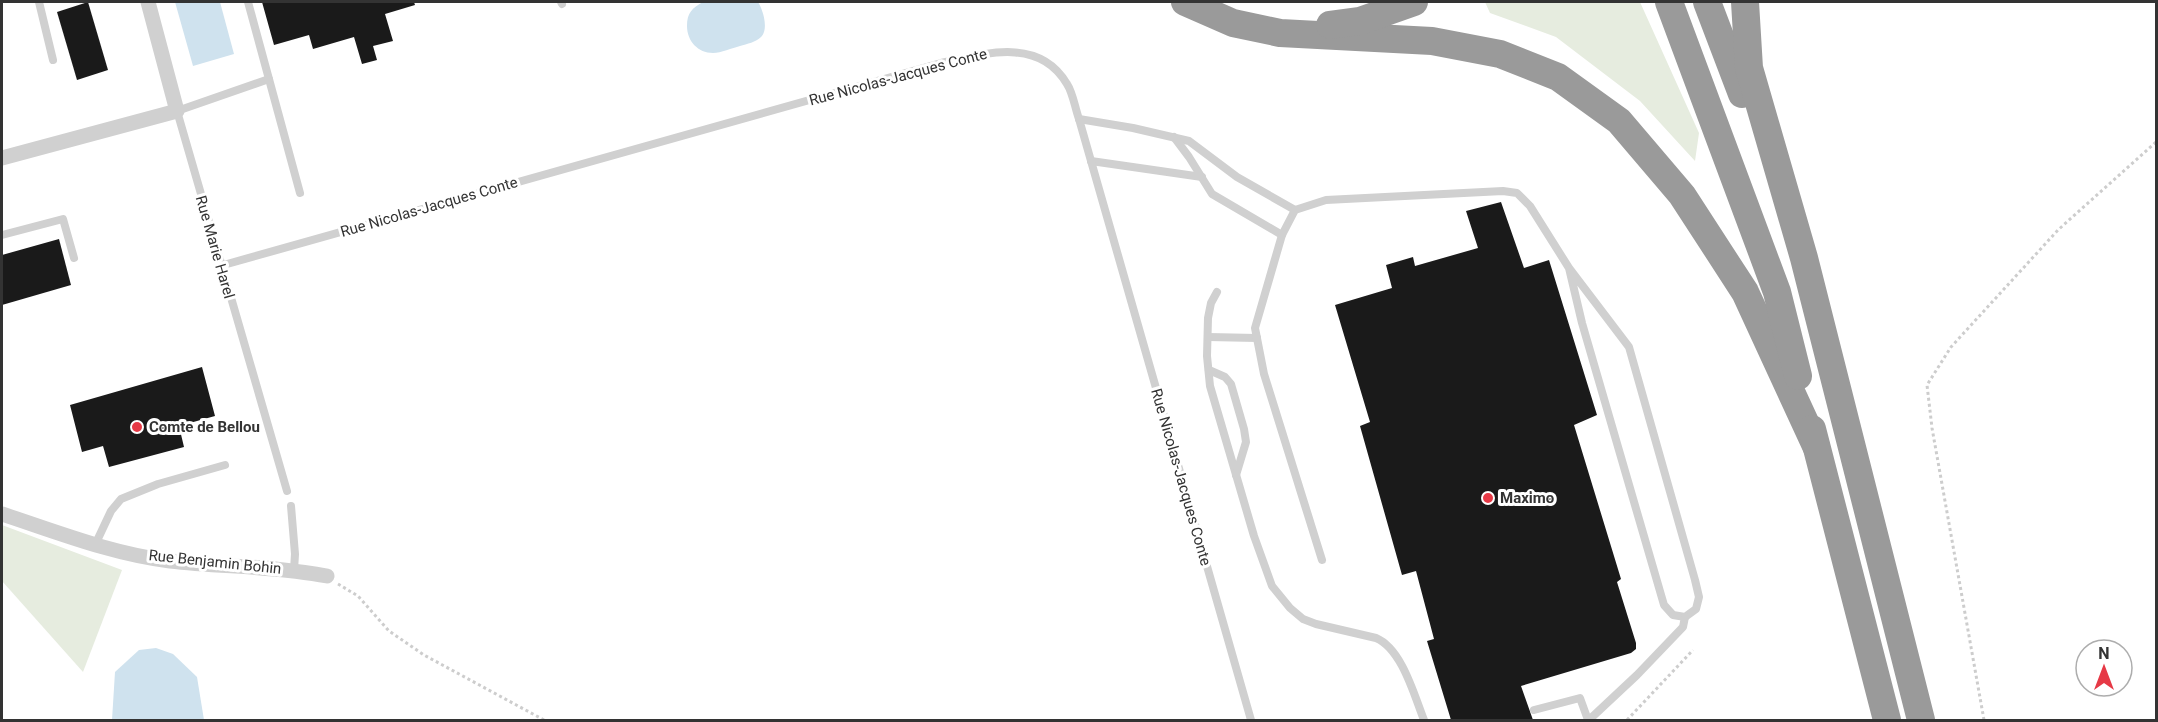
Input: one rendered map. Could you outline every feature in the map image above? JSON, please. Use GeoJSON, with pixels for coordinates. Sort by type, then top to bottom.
{"type":"FeatureCollection","features":[{"type":"Feature","properties":{"kind":"highway"},"geometry":{"type":"LineString","coordinates":[[1185,2],[1233,23],[1280,33],[1432,41],[1500,54],[1558,77],[1619,121],[1682,195],[1745,292],[1816,446]]}},
{"type":"Feature","properties":{"kind":"highway"},"geometry":{"type":"LineString","coordinates":[[1212,2],[1262,19],[1320,27],[1360,21],[1414,2]]}},
{"type":"Feature","properties":{"kind":"highway"},"geometry":{"type":"LineString","coordinates":[[1669,2],[1777,292],[1887,720]]}},
{"type":"Feature","properties":{"kind":"highway"},"geometry":{"type":"LineString","coordinates":[[1707,2],[1804,258]]}},
{"type":"Feature","properties":{"kind":"highway"},"geometry":{"type":"LineString","coordinates":[[1745,2],[1749,68],[1804,258],[1921,720]]}},
{"type":"Feature","properties":{"kind":"street","name":"Rue Marie Harel"},"geometry":{"type":"LineString","coordinates":[[148,2],[177,111]]}},
{"type":"Feature","properties":{"kind":"street"},"geometry":{"type":"LineString","coordinates":[[2,158],[177,111]]}},
{"type":"Feature","properties":{"kind":"street","name":"Rue Benjamin Bohin"},"geometry":{"type":"LineString","coordinates":[[2,514],[95,545],[169,561],[294,570],[327,576]]}},
{"type":"Feature","properties":{"kind":"lane"},"geometry":{"type":"LineString","coordinates":[[39,2],[53,60]]}},
{"type":"Feature","properties":{"kind":"lane"},"geometry":{"type":"LineString","coordinates":[[248,2],[300,193]]}},
{"type":"Feature","properties":{"kind":"lane","name":"Rue Nicolas-Jacques Conte"},"geometry":{"type":"LineString","coordinates":[[220,266],[929,67],[989,52],[1011,51],[1035,56],[1055,69],[1067,84],[1079,118],[1251,720]]}},
{"type":"Feature","properties":{"kind":"lane"},"geometry":{"type":"LineString","coordinates":[[177,111],[269,79]]}},
{"type":"Feature","properties":{"kind":"lane","name":"Rue Marie Harel"},"geometry":{"type":"LineString","coordinates":[[177,111],[287,491]]}},
{"type":"Feature","properties":{"kind":"lane"},"geometry":{"type":"LineString","coordinates":[[1079,118],[1189,141],[1237,177],[1295,210]]}},
{"type":"Feature","properties":{"kind":"lane"},"geometry":{"type":"LineString","coordinates":[[1174,137],[1212,194],[1282,236]]}},
{"type":"Feature","properties":{"kind":"lane"},"geometry":{"type":"LineString","coordinates":[[1091,161],[1202,177]]}},
{"type":"Feature","properties":{"kind":"lane"},"geometry":{"type":"LineString","coordinates":[[1322,560],[1264,374],[1255,328],[1282,236],[1295,210],[1326,200],[1503,191],[1517,193],[1530,206],[1569,268],[1629,347],[1699,597],[1696,609],[1685,617],[1683,627],[1637,675],[1588,720],[1580,698],[1534,710]]}},
{"type":"Feature","properties":{"kind":"lane"},"geometry":{"type":"LineString","coordinates":[[2,235],[63,219],[74,258]]}},
{"type":"Feature","properties":{"kind":"lane"},"geometry":{"type":"LineString","coordinates":[[1569,268],[1582,323],[1664,605],[1673,615],[1685,617]]}},
{"type":"Feature","properties":{"kind":"lane"},"geometry":{"type":"LineString","coordinates":[[1217,292],[1209,311],[1210,386],[1272,586],[1290,608],[1303,619],[1384,641],[1398,657],[1424,720]]}},
{"type":"Feature","properties":{"kind":"lane"},"geometry":{"type":"LineString","coordinates":[[1208,337],[1257,338]]}},
{"type":"Feature","properties":{"kind":"lane"},"geometry":{"type":"LineString","coordinates":[[1209,370],[1225,377],[1231,384],[1244,429],[1246,441],[1236,475]]}},
{"type":"Feature","properties":{"kind":"lane"},"geometry":{"type":"LineString","coordinates":[[95,545],[111,511],[121,500],[158,484],[225,465]]}},
{"type":"Feature","properties":{"kind":"lane"},"geometry":{"type":"LineString","coordinates":[[291,506],[294,570]]}},
{"type":"Feature","properties":{"kind":"path"},"geometry":{"type":"LineString","coordinates":[[1984,720],[1932,428],[1927,385],[1951,347],[2058,230],[2157,142]]}},
{"type":"Feature","properties":{"kind":"path"},"geometry":{"type":"LineString","coordinates":[[327,576],[357,596],[389,631],[424,655],[544,720]]}},
{"type":"Feature","properties":{"kind":"path"},"geometry":{"type":"LineString","coordinates":[[1627,720],[1693,650]]}},
{"type":"Feature","properties":{"kind":"shaded area"},"geometry":{"type":"Polygon","coordinates":[[[1485,2],[1640,2],[1699,133],[1695,161],[1640,101],[1556,37],[1490,13],[1485,2]]]}},
{"type":"Feature","properties":{"kind":"shaded area"},"geometry":{"type":"Polygon","coordinates":[[[2,525],[122,570],[83,672],[2,581],[2,525]]]}},
{"type":"Feature","properties":{"kind":"water"},"geometry":{"type":"Polygon","coordinates":[[[175,2],[220,2],[234,54],[193,66],[175,2]]]}},
{"type":"Feature","properties":{"kind":"water"},"geometry":{"type":"Polygon","coordinates":[[[703,2],[758,2],[764,20],[763,34],[754,42],[723,51],[713,53],[703,51],[691,41],[687,26],[691,11],[703,2]]]}},
{"type":"Feature","properties":{"kind":"water"},"geometry":{"type":"Polygon","coordinates":[[[156,648],[173,654],[197,677],[204,720],[112,720],[115,672],[139,650],[156,648]]]}},
{"type":"Feature","properties":{"kind":"building"},"geometry":{"type":"Polygon","coordinates":[[[88,2],[108,70],[77,80],[57,12],[88,2]]]}},
{"type":"Feature","properties":{"kind":"building"},"geometry":{"type":"Polygon","coordinates":[[[262,2],[414,2],[415,5],[385,14],[393,41],[373,46],[377,60],[362,64],[354,37],[313,49],[309,35],[274,45],[262,2]]]}},
{"type":"Feature","properties":{"kind":"building","name":"Maximo"},"geometry":{"type":"Polygon","coordinates":[[[1501,202],[1524,268],[1549,260],[1597,415],[1574,425],[1621,579],[1617,582],[1636,649],[1631,653],[1521,686],[1533,720],[1451,720],[1427,641],[1434,639],[1416,571],[1402,575],[1360,426],[1370,422],[1335,305],[1392,288],[1386,265],[1413,257],[1415,266],[1478,248],[1466,211],[1501,202]]]}},
{"type":"Feature","properties":{"kind":"building"},"geometry":{"type":"Polygon","coordinates":[[[59,239],[71,285],[2,305],[2,255],[59,239]]]}},
{"type":"Feature","properties":{"kind":"building"},"geometry":{"type":"Polygon","coordinates":[[[202,367],[215,416],[179,426],[184,447],[109,467],[103,446],[82,452],[70,405],[202,367]]]}},
{"type":"Feature","properties":{"kind":"place","name":"Comte de Bellou"},"geometry":{"type":"Point","coordinates":[137,427]}},
{"type":"Feature","properties":{"kind":"place","name":"Maximo"},"geometry":{"type":"Point","coordinates":[1488,498]}}]}
